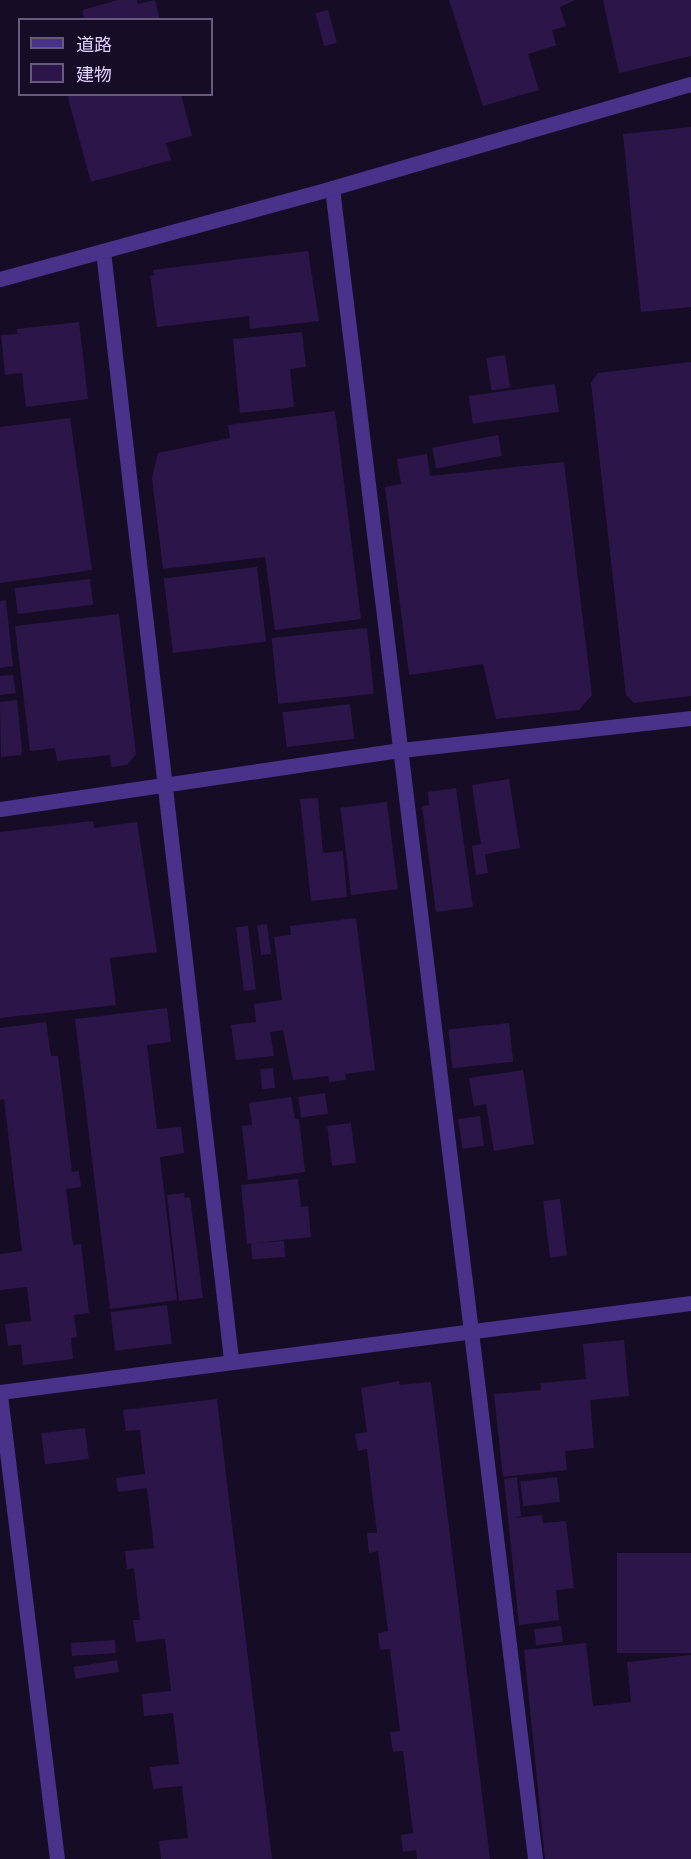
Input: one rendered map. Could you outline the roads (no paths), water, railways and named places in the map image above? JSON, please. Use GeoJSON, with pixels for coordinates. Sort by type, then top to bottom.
{"type":"FeatureCollection","features":[{"type":"Feature","properties":{"kind":"street"},"geometry":{"type":"LineString","coordinates":[[0,279],[332,188],[691,84]]}},
{"type":"Feature","properties":{"kind":"street"},"geometry":{"type":"LineString","coordinates":[[332,188],[535,1859]]}},
{"type":"Feature","properties":{"kind":"street"},"geometry":{"type":"LineString","coordinates":[[103,251],[163,788],[231,1359]]}},
{"type":"Feature","properties":{"kind":"street"},"geometry":{"type":"LineString","coordinates":[[0,809],[163,788],[400,750],[691,718]]}},
{"type":"Feature","properties":{"kind":"street"},"geometry":{"type":"LineString","coordinates":[[57,1859],[0,1394],[231,1359],[691,1303]]}}]}
